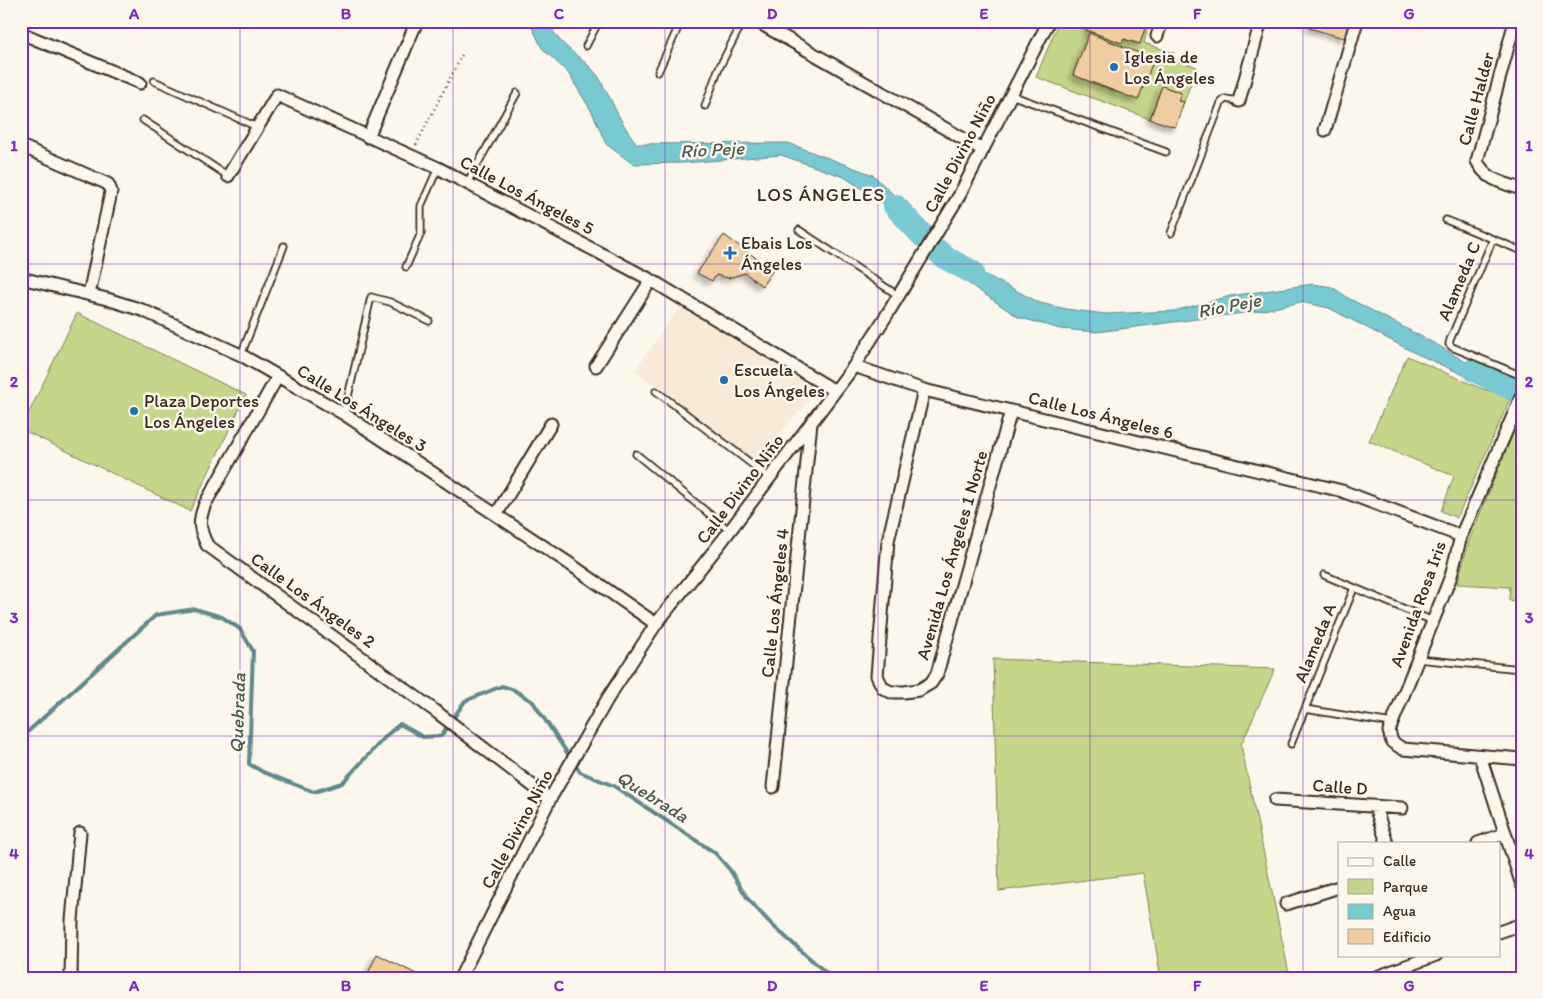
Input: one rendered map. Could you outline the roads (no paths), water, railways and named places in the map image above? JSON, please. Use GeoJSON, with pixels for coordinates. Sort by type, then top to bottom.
{"type":"FeatureCollection","features":[{"type":"Feature","properties":{"kind":"street"},"geometry":{"type":"LineString","coordinates":[[368,137],[417,21]]}},
{"type":"Feature","properties":{"kind":"street"},"geometry":{"type":"LineString","coordinates":[[756,21],[983,150]]}},
{"type":"Feature","properties":{"kind":"street","name":"Calle Divino Niño"},"geometry":{"type":"LineString","coordinates":[[460,978],[550,799],[608,698],[656,624],[730,531],[854,366],[899,296],[959,196],[1049,21]]}},
{"type":"Feature","properties":{"kind":"street"},"geometry":{"type":"LineString","coordinates":[[1157,36],[1162,21]]}},
{"type":"Feature","properties":{"kind":"street"},"geometry":{"type":"LineString","coordinates":[[1238,101],[1261,21]]}},
{"type":"Feature","properties":{"kind":"street"},"geometry":{"type":"LineString","coordinates":[[1325,130],[1358,21]]}},
{"type":"Feature","properties":{"kind":"street","name":"Calle Halder"},"geometry":{"type":"LineString","coordinates":[[1515,21],[1477,160],[1482,171],[1496,180],[1522,189]]}},
{"type":"Feature","properties":{"kind":"street"},"geometry":{"type":"LineString","coordinates":[[21,33],[140,83]]}},
{"type":"Feature","properties":{"kind":"street","name":"Calle Los Ángeles 5"},"geometry":{"type":"LineString","coordinates":[[228,176],[277,94],[438,168],[651,280],[835,391]]}},
{"type":"Feature","properties":{"kind":"street"},"geometry":{"type":"LineString","coordinates":[[21,146],[108,184],[111,190],[88,294]]}},
{"type":"Feature","properties":{"kind":"street","name":"Calle Los Ángeles 3"},"geometry":{"type":"LineString","coordinates":[[21,278],[88,294],[142,310],[241,355],[344,414],[656,624]]}},
{"type":"Feature","properties":{"kind":"street"},"geometry":{"type":"LineString","coordinates":[[596,366],[651,280]]}},
{"type":"Feature","properties":{"kind":"street","name":"Calle Los Ángeles 6"},"geometry":{"type":"LineString","coordinates":[[854,366],[924,390],[1342,491],[1462,536]]}},
{"type":"Feature","properties":{"kind":"street","name":"Calle Los Ángeles 2"},"geometry":{"type":"LineString","coordinates":[[278,376],[205,504],[200,518],[200,531],[207,545],[438,712],[550,799]]}},
{"type":"Feature","properties":{"kind":"street","name":"Avenida Los Ángeles 1 Norte"},"geometry":{"type":"LineString","coordinates":[[924,390],[888,541],[877,676],[882,688],[891,692],[919,690],[931,683],[937,674],[1011,411]]}},
{"type":"Feature","properties":{"kind":"street","name":"Avenida Rosa Iris"},"geometry":{"type":"LineString","coordinates":[[1392,723],[1451,576],[1462,536],[1522,395]]}},
{"type":"Feature","properties":{"kind":"street","name":"Calle Los Ángeles 4"},"geometry":{"type":"LineString","coordinates":[[773,787],[812,423]]}},
{"type":"Feature","properties":{"kind":"street"},"geometry":{"type":"LineString","coordinates":[[496,515],[551,424]]}},
{"type":"Feature","properties":{"kind":"street"},"geometry":{"type":"LineString","coordinates":[[1392,723],[1389,731],[1392,742],[1403,749],[1522,759]]}},
{"type":"Feature","properties":{"kind":"street"},"geometry":{"type":"LineString","coordinates":[[1480,756],[1522,885]]}},
{"type":"Feature","properties":{"kind":"street","name":"Calle D"},"geometry":{"type":"LineString","coordinates":[[1275,800],[1402,808]]}},
{"type":"Feature","properties":{"kind":"street"},"geometry":{"type":"LineString","coordinates":[[1375,807],[1386,842]]}},
{"type":"Feature","properties":{"kind":"street"},"geometry":{"type":"LineString","coordinates":[[71,978],[72,920],[80,833]]}},
{"type":"Feature","properties":{"kind":"street"},"geometry":{"type":"LineString","coordinates":[[1481,842],[1504,834]]}},
{"type":"Feature","properties":{"kind":"street"},"geometry":{"type":"LineString","coordinates":[[1286,904],[1338,887]]}},
{"type":"Feature","properties":{"kind":"street"},"geometry":{"type":"LineString","coordinates":[[1500,932],[1522,924]]}},
{"type":"Feature","properties":{"kind":"street"},"geometry":{"type":"LineString","coordinates":[[1374,978],[1433,956]]}},
{"type":"Feature","properties":{"kind":"lane"},"geometry":{"type":"LineString","coordinates":[[586,46],[599,21]]}},
{"type":"Feature","properties":{"kind":"lane"},"geometry":{"type":"LineString","coordinates":[[658,72],[681,21]]}},
{"type":"Feature","properties":{"kind":"lane"},"geometry":{"type":"LineString","coordinates":[[705,106],[718,70],[743,21]]}},
{"type":"Feature","properties":{"kind":"lane"},"geometry":{"type":"LineString","coordinates":[[154,81],[257,127]]}},
{"type":"Feature","properties":{"kind":"lane"},"geometry":{"type":"LineString","coordinates":[[467,183],[517,93]]}},
{"type":"Feature","properties":{"kind":"lane"},"geometry":{"type":"LineString","coordinates":[[1011,95],[1166,152]]}},
{"type":"Feature","properties":{"kind":"lane"},"geometry":{"type":"LineString","coordinates":[[1171,233],[1221,103],[1226,99],[1238,101]]}},
{"type":"Feature","properties":{"kind":"lane"},"geometry":{"type":"LineString","coordinates":[[143,120],[228,176]]}},
{"type":"Feature","properties":{"kind":"lane"},"geometry":{"type":"LineString","coordinates":[[406,267],[420,233],[421,206],[438,168]]}},
{"type":"Feature","properties":{"kind":"lane"},"geometry":{"type":"LineString","coordinates":[[1446,220],[1522,250]]}},
{"type":"Feature","properties":{"kind":"lane"},"geometry":{"type":"LineString","coordinates":[[799,230],[899,296]]}},
{"type":"Feature","properties":{"kind":"lane","name":"Alameda C"},"geometry":{"type":"LineString","coordinates":[[1493,239],[1449,344],[1452,347],[1522,376]]}},
{"type":"Feature","properties":{"kind":"lane"},"geometry":{"type":"LineString","coordinates":[[241,355],[284,246]]}},
{"type":"Feature","properties":{"kind":"lane"},"geometry":{"type":"LineString","coordinates":[[344,414],[371,298],[390,302],[429,321]]}},
{"type":"Feature","properties":{"kind":"lane"},"geometry":{"type":"LineString","coordinates":[[656,391],[770,478]]}},
{"type":"Feature","properties":{"kind":"lane"},"geometry":{"type":"LineString","coordinates":[[636,454],[730,531]]}},
{"type":"Feature","properties":{"kind":"lane"},"geometry":{"type":"LineString","coordinates":[[1324,576],[1433,621]]}},
{"type":"Feature","properties":{"kind":"lane","name":"Alameda A"},"geometry":{"type":"LineString","coordinates":[[1291,744],[1354,588]]}},
{"type":"Feature","properties":{"kind":"lane"},"geometry":{"type":"LineString","coordinates":[[1417,659],[1522,669]]}},
{"type":"Feature","properties":{"kind":"lane","name":"Alameda A"},"geometry":{"type":"LineString","coordinates":[[1304,710],[1392,723]]}},
{"type":"Feature","properties":{"kind":"water"},"geometry":{"type":"Polygon","coordinates":[[[529,21],[549,21],[552,30],[564,44],[592,69],[637,144],[788,143],[873,175],[900,201],[917,230],[879,200],[844,177],[781,155],[684,163],[633,164],[606,144],[592,112],[568,73],[542,48],[529,21]]]}},
{"type":"Feature","properties":{"kind":"water"},"geometry":{"type":"Polygon","coordinates":[[[944,257],[961,262],[1040,303],[1066,309],[1105,314],[1174,311],[1230,296],[1313,284],[1332,287],[1350,299],[1441,347],[1503,385],[1477,381],[1415,353],[1329,308],[1301,302],[1259,311],[1097,332],[1060,329],[1018,317],[956,275],[944,257]]]}},
{"type":"Feature","properties":{"kind":"waterway","name":"Río Peje"},"geometry":{"type":"LineString","coordinates":[[895,206],[923,236]]}},
{"type":"Feature","properties":{"kind":"waterway","name":"Río Peje"},"geometry":{"type":"LineString","coordinates":[[938,251],[944,257],[972,272]]}},
{"type":"Feature","properties":{"kind":"waterway","name":"Río Peje"},"geometry":{"type":"LineString","coordinates":[[1474,370],[1513,389]]}},
{"type":"Feature","properties":{"kind":"waterway","name":"Quebrada"},"geometry":{"type":"LineString","coordinates":[[21,738],[156,615],[195,609],[222,617],[240,629],[253,651],[249,764],[263,772],[314,792],[342,783],[388,734],[400,724],[423,737],[441,736],[465,701],[502,686],[514,690],[533,702],[580,772],[614,786],[715,853],[730,870],[748,899],[772,925],[832,978]]}},
{"type":"Feature","properties":{"kind":"place","name":"Iglesia de Los Ángeles"},"geometry":{"type":"Point","coordinates":[1114,67]}},
{"type":"Feature","properties":{"kind":"place","name":"Ebais Los Ángeles"},"geometry":{"type":"Point","coordinates":[730,253]}},
{"type":"Feature","properties":{"kind":"place","name":"Escuela Los Ángeles"},"geometry":{"type":"Point","coordinates":[724,380]}},
{"type":"Feature","properties":{"kind":"place","name":"Plaza Deportes Los Ángeles"},"geometry":{"type":"Point","coordinates":[134,411]}},
{"type":"Feature","properties":{"kind":"district","name":"LOS ÁNGELES"},"geometry":{"type":"Point","coordinates":[821,194]}}]}
